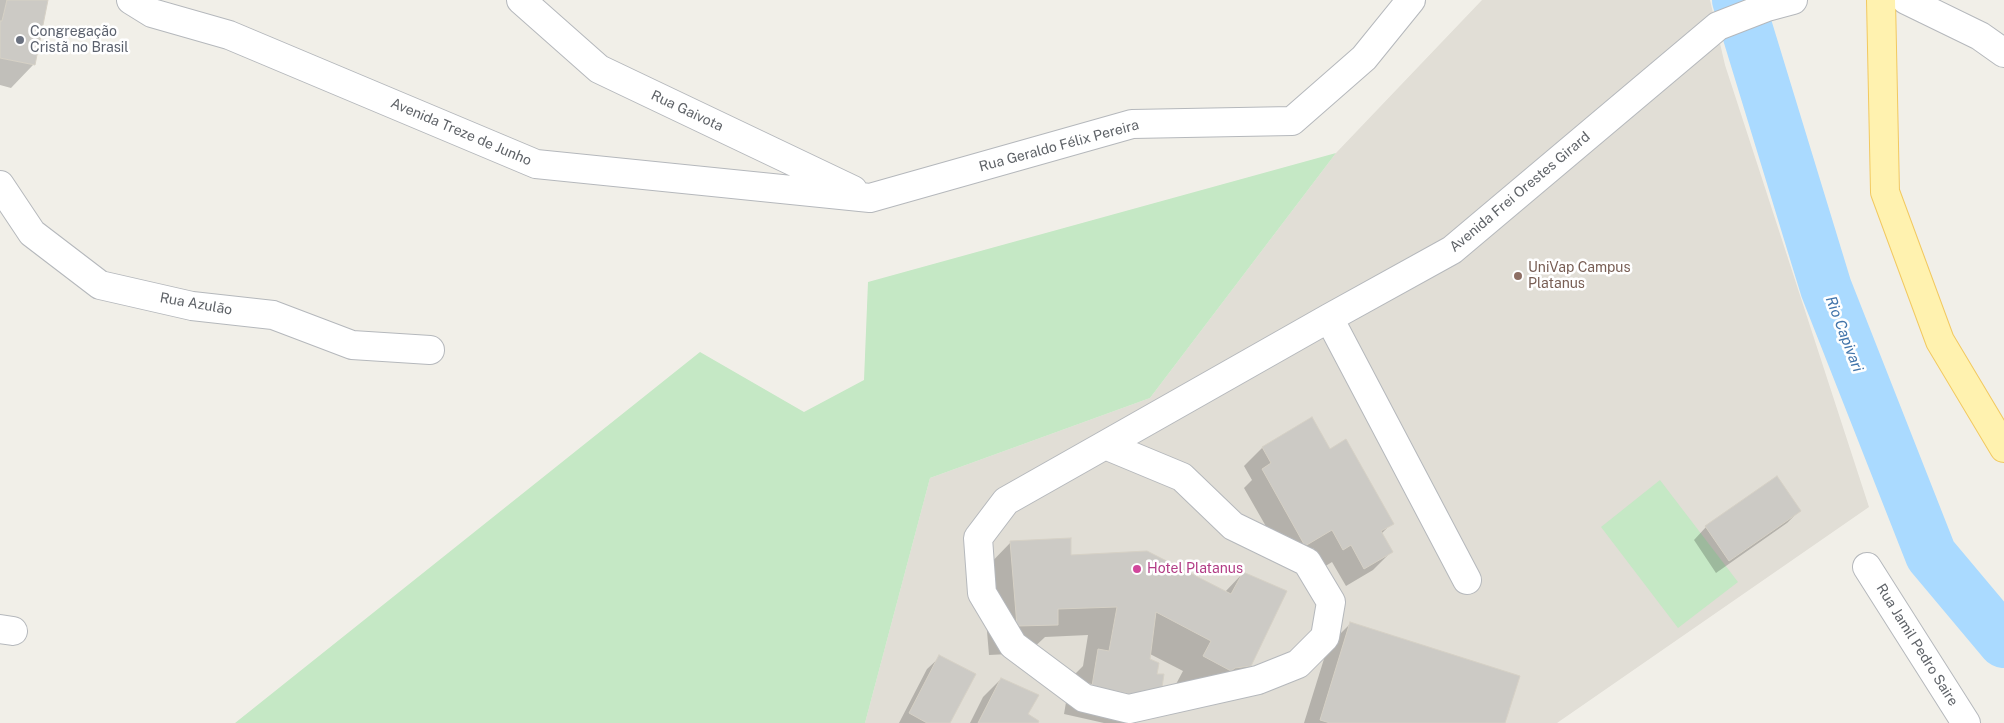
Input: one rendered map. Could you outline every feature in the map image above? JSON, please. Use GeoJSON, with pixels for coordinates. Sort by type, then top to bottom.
{"type":"FeatureCollection","features":[{"type":"Feature","properties":{"kind":"main road"},"geometry":{"type":"LineString","coordinates":[[1881,0],[1885,192],[1940,341],[2004,448]]}},
{"type":"Feature","properties":{"kind":"street","name":"Avenida Treze de Junho"},"geometry":{"type":"LineString","coordinates":[[131,0],[152,13],[229,35],[536,164],[870,198]]}},
{"type":"Feature","properties":{"kind":"street","name":"Rua Gaivota"},"geometry":{"type":"LineString","coordinates":[[521,0],[599,69],[870,198]]}},
{"type":"Feature","properties":{"kind":"street","name":"Rua Geraldo Félix Pereira"},"geometry":{"type":"LineString","coordinates":[[870,198],[1132,124],[1292,121],[1364,58],[1411,0]]}},
{"type":"Feature","properties":{"kind":"street","name":"Avenida Frei Orestes Girard"},"geometry":{"type":"LineString","coordinates":[[1105,445],[1182,477],[1232,526],[1307,562],[1331,602],[1325,637],[1298,664],[1258,680],[1129,708],[1084,698],[1013,645],[982,594],[978,538],[1006,501],[1329,318],[1452,250],[1718,26],[1767,7],[1793,0]]}},
{"type":"Feature","properties":{"kind":"street"},"geometry":{"type":"LineString","coordinates":[[1906,0],[1980,36],[2004,53]]}},
{"type":"Feature","properties":{"kind":"street","name":"Rua Azulão"},"geometry":{"type":"LineString","coordinates":[[0,185],[32,233],[100,284],[192,306],[273,315],[352,345],[430,350]]}},
{"type":"Feature","properties":{"kind":"street"},"geometry":{"type":"LineString","coordinates":[[1329,318],[1467,580]]}},
{"type":"Feature","properties":{"kind":"street","name":"Rua Jamil Pedro Saire"},"geometry":{"type":"LineString","coordinates":[[1868,567],[1966,723]]}},
{"type":"Feature","properties":{"kind":"shaded area","name":"UniVap Campus Platanus"},"geometry":{"type":"Polygon","coordinates":[[[1482,0],[1710,0],[1725,65],[1869,507],[1557,723],[865,723],[930,478],[1150,398],[1336,153],[1482,0]]]}},
{"type":"Feature","properties":{"kind":"green space"},"geometry":{"type":"Polygon","coordinates":[[[1336,153],[1150,398],[930,478],[865,723],[235,723],[700,352],[804,412],[864,380],[868,282],[1336,153]]]}},
{"type":"Feature","properties":{"kind":"green space"},"geometry":{"type":"Polygon","coordinates":[[[1660,480],[1738,582],[1678,628],[1601,527],[1660,480]]]}},
{"type":"Feature","properties":{"kind":"building","name":"Congregação Cristã no Brasil"},"geometry":{"type":"Polygon","coordinates":[[[7,0],[48,0],[35,65],[0,58],[0,21],[2,21],[7,0]]]}},
{"type":"Feature","properties":{"kind":"building"},"geometry":{"type":"Polygon","coordinates":[[[1312,417],[1330,449],[1346,439],[1394,524],[1381,531],[1393,552],[1364,569],[1351,545],[1343,550],[1332,530],[1305,546],[1262,469],[1271,463],[1262,447],[1312,417]]]}},
{"type":"Feature","properties":{"kind":"building"},"geometry":{"type":"Polygon","coordinates":[[[1777,476],[1801,511],[1729,561],[1705,526],[1777,476]]]}},
{"type":"Feature","properties":{"kind":"building"},"geometry":{"type":"Polygon","coordinates":[[[1071,538],[1071,555],[1147,551],[1231,594],[1243,572],[1287,591],[1251,666],[1235,668],[1231,671],[1203,656],[1211,641],[1156,612],[1150,659],[1159,663],[1157,674],[1164,674],[1161,694],[1155,699],[1092,686],[1098,649],[1109,651],[1117,607],[1058,609],[1058,625],[1017,626],[1010,541],[1071,538]]]}},
{"type":"Feature","properties":{"kind":"building"},"geometry":{"type":"Polygon","coordinates":[[[1350,622],[1520,676],[1505,723],[1330,723],[1320,720],[1350,622]]]}},
{"type":"Feature","properties":{"kind":"building"},"geometry":{"type":"Polygon","coordinates":[[[939,655],[976,674],[950,723],[927,723],[909,713],[939,655]]]}},
{"type":"Feature","properties":{"kind":"building"},"geometry":{"type":"Polygon","coordinates":[[[1001,678],[1039,695],[1028,714],[1039,721],[1038,723],[978,723],[1001,678]]]}},
{"type":"Feature","properties":{"kind":"waterway","name":"Rio Capivari"},"geometry":{"type":"LineString","coordinates":[[1738,0],[1826,288],[1931,555],[2004,642]]}},
{"type":"Feature","properties":{"kind":"place","name":"Congregação Cristã no Brasil"},"geometry":{"type":"Point","coordinates":[20,40]}},
{"type":"Feature","properties":{"kind":"place","name":"UniVap Campus Platanus"},"geometry":{"type":"Point","coordinates":[1518,276]}},
{"type":"Feature","properties":{"kind":"place","name":"Hotel Platanus"},"geometry":{"type":"Point","coordinates":[1137,569]}}]}
